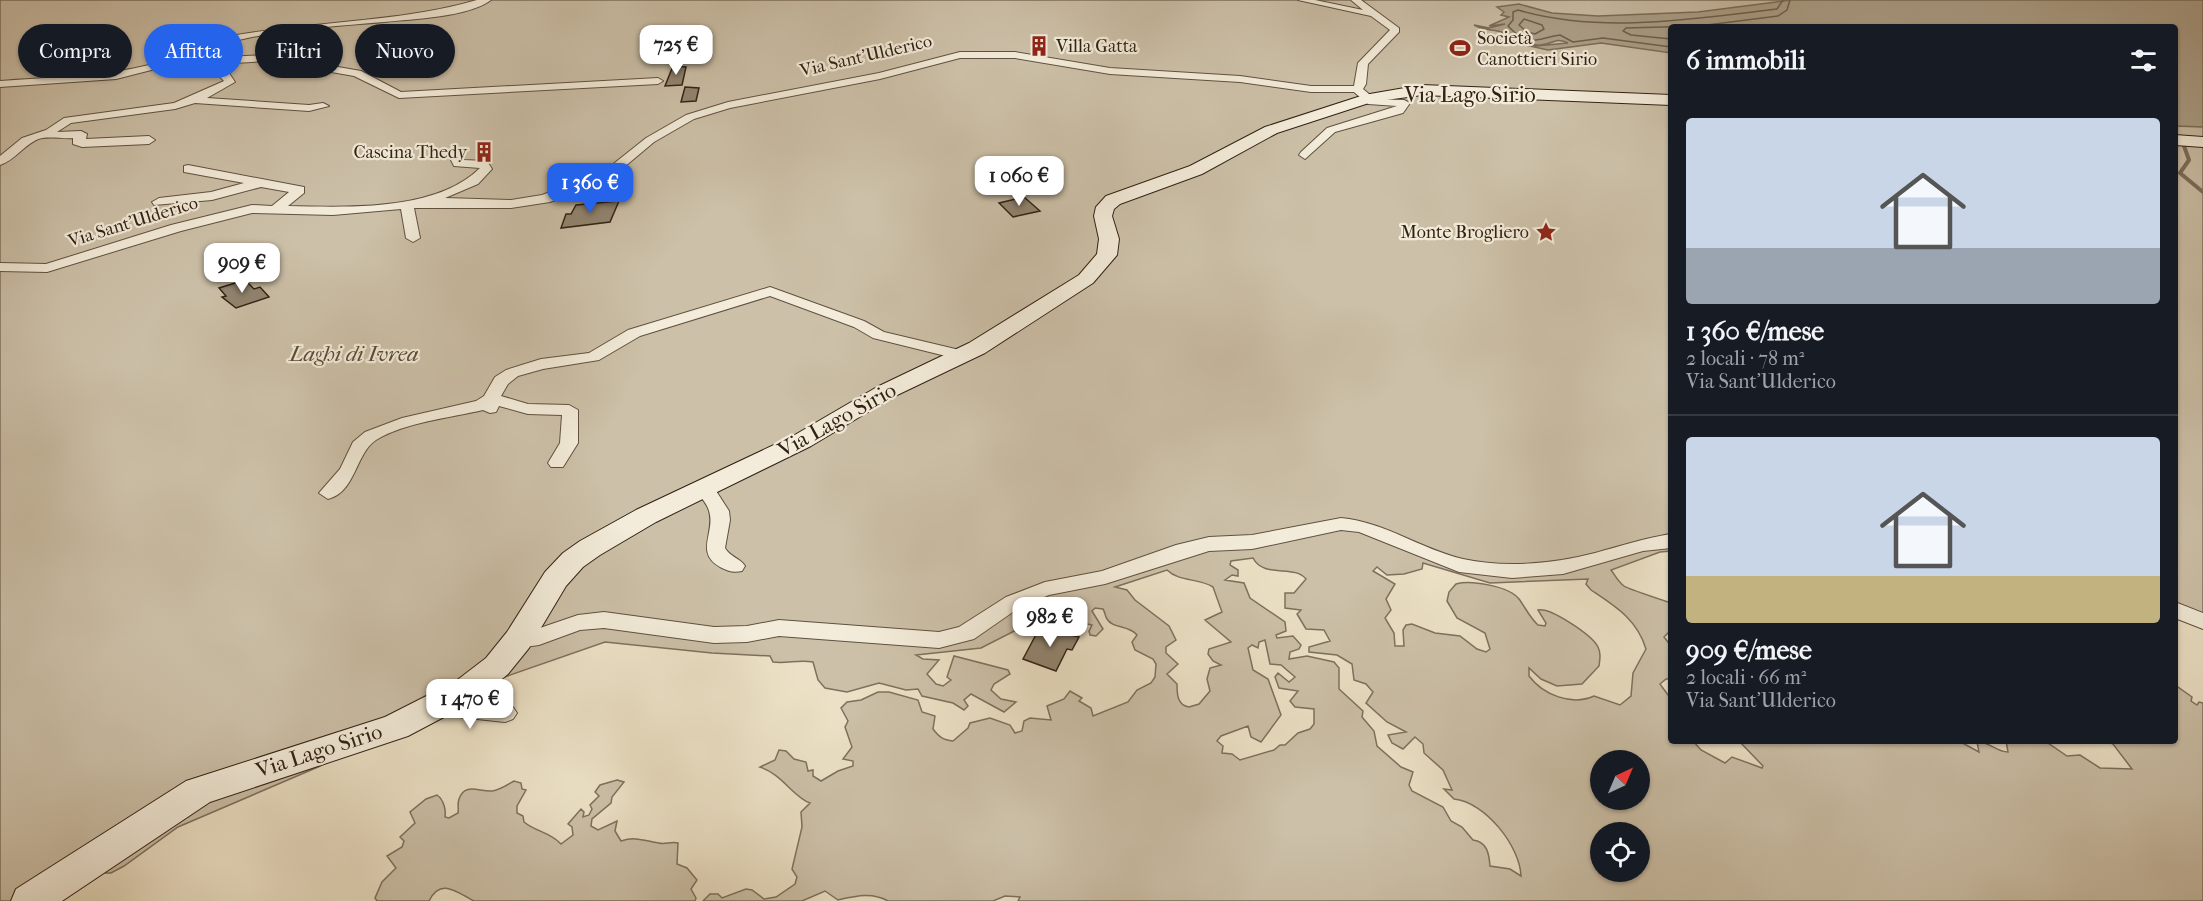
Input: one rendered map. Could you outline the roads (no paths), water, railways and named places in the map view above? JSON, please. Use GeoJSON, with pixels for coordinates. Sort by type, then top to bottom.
{"type":"FeatureCollection","features":[{"type":"Feature","properties":{"kind":"main road","name":"Via Lago Sirio"},"geometry":{"type":"LineString","coordinates":[[30,901],[198,791],[396,727],[440,706],[466,690],[497,666],[518,640],[541,598],[573,560],[628,525],[802,441],[885,392],[971,351],[1075,286],[1102,262],[1109,239],[1103,212],[1113,200],[1196,170],[1271,130],[1363,94],[1422,90],[1668,100]]}},
{"type":"Feature","properties":{"kind":"main road"},"geometry":{"type":"LineString","coordinates":[[2178,140],[2203,142]]}},
{"type":"Feature","properties":{"kind":"street"},"geometry":{"type":"LineString","coordinates":[[331,24],[443,13],[487,0]]}},
{"type":"Feature","properties":{"kind":"street"},"geometry":{"type":"LineString","coordinates":[[1302,0],[1382,19]]}},
{"type":"Feature","properties":{"kind":"street"},"geometry":{"type":"LineString","coordinates":[[1354,0],[1396,31],[1363,63],[1361,84],[1363,94]]}},
{"type":"Feature","properties":{"kind":"street","name":"Via Sant'Ulderico"},"geometry":{"type":"LineString","coordinates":[[0,267],[46,268],[240,211],[276,209],[333,211],[423,203],[511,204],[560,195],[606,176],[650,140],[690,117],[728,105],[880,76],[935,59],[960,55],[1015,55],[1110,70],[1240,79],[1363,94],[1372,102],[1404,103],[1399,111],[1331,130],[1305,155]]}},
{"type":"Feature","properties":{"kind":"street"},"geometry":{"type":"LineString","coordinates":[[243,60],[269,58],[357,73],[399,95],[658,81]]}},
{"type":"Feature","properties":{"kind":"street"},"geometry":{"type":"LineString","coordinates":[[0,84],[105,78],[144,69]]}},
{"type":"Feature","properties":{"kind":"street"},"geometry":{"type":"LineString","coordinates":[[50,133],[59,124],[68,120],[169,107],[193,100],[228,83],[228,78]]}},
{"type":"Feature","properties":{"kind":"street"},"geometry":{"type":"LineString","coordinates":[[193,100],[309,108],[322,106]]}},
{"type":"Feature","properties":{"kind":"street"},"geometry":{"type":"LineString","coordinates":[[0,161],[14,152],[32,135],[81,134],[82,137],[77,141],[82,143],[149,140]]}},
{"type":"Feature","properties":{"kind":"street"},"geometry":{"type":"LineString","coordinates":[[423,203],[474,181],[486,169],[483,164],[458,163],[455,156]]}},
{"type":"Feature","properties":{"kind":"street","name":"Via Sant'Ulderico"},"geometry":{"type":"LineString","coordinates":[[188,169],[299,190],[276,209]]}},
{"type":"Feature","properties":{"kind":"street","name":"Via Sant'Ulderico"},"geometry":{"type":"LineString","coordinates":[[159,202],[212,196],[264,182]]}},
{"type":"Feature","properties":{"kind":"street"},"geometry":{"type":"LineString","coordinates":[[407,205],[413,238]]}},
{"type":"Feature","properties":{"kind":"street"},"geometry":{"type":"LineString","coordinates":[[490,403],[501,381],[512,373],[541,364],[587,362],[628,335],[774,291],[794,302],[860,324],[879,335],[971,351]]}},
{"type":"Feature","properties":{"kind":"street"},"geometry":{"type":"LineString","coordinates":[[328,493],[348,471],[359,446],[371,436],[416,420],[490,403],[538,410],[569,410],[571,422],[569,443],[556,463]]}},
{"type":"Feature","properties":{"kind":"street"},"geometry":{"type":"LineString","coordinates":[[704,487],[719,511],[714,544],[717,553],[723,561],[735,566]]}},
{"type":"Feature","properties":{"kind":"street"},"geometry":{"type":"LineString","coordinates":[[518,640],[539,637],[578,623],[604,620],[714,635],[747,634],[779,628],[939,640],[966,633],[1013,602],[1046,589],[1105,577],[1183,550],[1209,544],[1252,542],[1341,524],[1362,526],[1459,565],[1512,571],[1563,567],[1599,559],[1641,545],[1668,541]]}},
{"type":"Feature","properties":{"kind":"street"},"geometry":{"type":"LineString","coordinates":[[2178,611],[2203,621]]}},
{"type":"Feature","properties":{"kind":"street"},"geometry":{"type":"LineString","coordinates":[[440,706],[505,713]]}},
{"type":"Feature","properties":{"kind":"water"},"geometry":{"type":"Polygon","coordinates":[[[1791,0],[2203,0],[2203,127],[2178,126],[2178,24],[1668,24],[1668,53],[1601,43],[1548,50],[1493,38],[1489,35],[1536,46],[1568,43],[1557,41],[1535,45],[1474,25],[1489,28],[1505,24],[1489,26],[1509,17],[1501,15],[1504,12],[1497,7],[1519,4],[1552,13],[1598,16],[1698,12],[1791,0]]]}},
{"type":"Feature","properties":{"kind":"waterway"},"geometry":{"type":"LineString","coordinates":[[2184,146],[2189,160],[2180,173],[2203,192]]}},
{"type":"Feature","properties":{"kind":"place","name":"Villa Gatta"},"geometry":{"type":"Point","coordinates":[1039,46]}},
{"type":"Feature","properties":{"kind":"place","name":"Società Canottieri Sirio"},"geometry":{"type":"Point","coordinates":[1460,48]}},
{"type":"Feature","properties":{"kind":"place","name":"Cascina Thedy"},"geometry":{"type":"Point","coordinates":[484,152]}},
{"type":"Feature","properties":{"kind":"place","name":"Monte Brogliero"},"geometry":{"type":"Point","coordinates":[1546,232]}},
{"type":"Feature","properties":{"kind":"park label","name":"Laghi di Ivrea"},"geometry":{"type":"Point","coordinates":[354,354]}}]}
